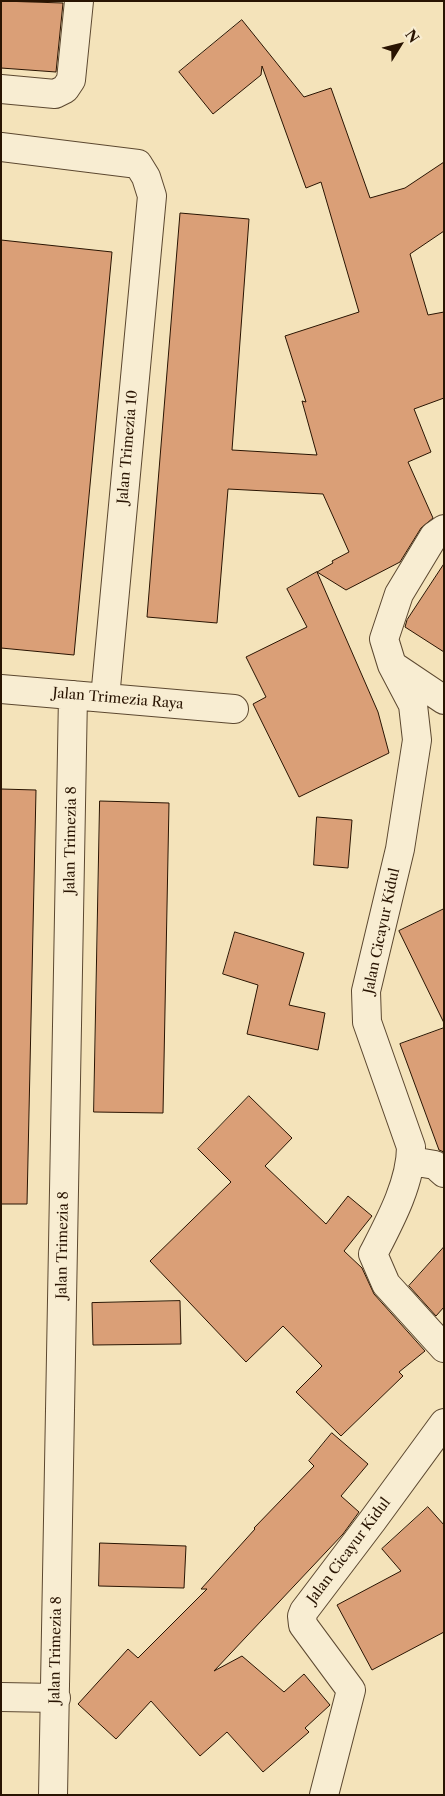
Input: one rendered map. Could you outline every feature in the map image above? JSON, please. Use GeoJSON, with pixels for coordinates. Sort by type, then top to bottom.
{"type":"FeatureCollection","features":[{"type":"Feature","properties":{"kind":"street"},"geometry":{"type":"LineString","coordinates":[[1,90],[55,94],[65,89],[71,80],[79,1]]}},
{"type":"Feature","properties":{"kind":"street","name":"Jalan Trimezia 10"},"geometry":{"type":"LineString","coordinates":[[1,147],[138,164],[146,176],[152,196],[105,698]]}},
{"type":"Feature","properties":{"kind":"street","name":"Jalan Cicayur Kidul"},"geometry":{"type":"LineString","coordinates":[[444,529],[434,536],[400,594],[384,639],[392,664],[413,705],[417,740],[400,849],[366,991],[367,1022],[411,1147],[411,1161],[389,1222],[373,1254],[386,1284],[444,1348]]}},
{"type":"Feature","properties":{"kind":"street"},"geometry":{"type":"LineString","coordinates":[[392,664],[444,700]]}},
{"type":"Feature","properties":{"kind":"street","name":"Jalan Trimezia Raya"},"geometry":{"type":"LineString","coordinates":[[1,689],[234,709]]}},
{"type":"Feature","properties":{"kind":"street","name":"Jalan Trimezia 8"},"geometry":{"type":"LineString","coordinates":[[53,1795],[73,695]]}},
{"type":"Feature","properties":{"kind":"street"},"geometry":{"type":"LineString","coordinates":[[411,1161],[435,1165],[444,1173]]}},
{"type":"Feature","properties":{"kind":"street","name":"Jalan Cicayur Kidul"},"geometry":{"type":"LineString","coordinates":[[324,1795],[351,1690],[303,1625],[302,1616],[444,1423]]}},
{"type":"Feature","properties":{"kind":"street"},"geometry":{"type":"LineString","coordinates":[[1,1697],[56,1698]]}},
{"type":"Feature","properties":{"kind":"building"},"geometry":{"type":"Polygon","coordinates":[[[1,1],[63,3],[56,72],[1,68],[1,1]]]}},
{"type":"Feature","properties":{"kind":"building"},"geometry":{"type":"Polygon","coordinates":[[[242,20],[304,97],[331,88],[370,198],[405,188],[444,162],[444,231],[410,254],[428,315],[444,312],[444,398],[414,409],[431,452],[408,462],[433,518],[421,528],[400,562],[346,590],[317,572],[349,552],[323,494],[228,489],[217,623],[147,617],[180,213],[249,219],[232,450],[317,455],[302,401],[306,402],[285,336],[359,312],[321,182],[306,188],[262,66],[261,75],[213,114],[179,72],[242,20]]]}},
{"type":"Feature","properties":{"kind":"building"},"geometry":{"type":"Polygon","coordinates":[[[1,240],[112,252],[74,655],[1,648],[1,240]]]}},
{"type":"Feature","properties":{"kind":"building"},"geometry":{"type":"Polygon","coordinates":[[[444,564],[444,652],[405,627],[407,620],[444,564]]]}},
{"type":"Feature","properties":{"kind":"building"},"geometry":{"type":"Polygon","coordinates":[[[317,572],[378,712],[389,753],[299,797],[253,704],[266,697],[246,657],[307,627],[287,589],[317,572]]]}},
{"type":"Feature","properties":{"kind":"building"},"geometry":{"type":"Polygon","coordinates":[[[1,789],[36,790],[27,1204],[1,1204],[1,789]]]}},
{"type":"Feature","properties":{"kind":"building"},"geometry":{"type":"Polygon","coordinates":[[[100,801],[169,803],[163,1113],[94,1112],[100,801]]]}},
{"type":"Feature","properties":{"kind":"building"},"geometry":{"type":"Polygon","coordinates":[[[317,817],[352,820],[348,868],[314,865],[317,817]]]}},
{"type":"Feature","properties":{"kind":"building"},"geometry":{"type":"Polygon","coordinates":[[[444,909],[444,1023],[399,931],[444,909]]]}},
{"type":"Feature","properties":{"kind":"building"},"geometry":{"type":"Polygon","coordinates":[[[235,932],[304,953],[289,1005],[325,1013],[318,1050],[247,1034],[258,985],[223,974],[235,932]]]}},
{"type":"Feature","properties":{"kind":"building"},"geometry":{"type":"Polygon","coordinates":[[[444,1028],[444,1152],[439,1150],[400,1044],[444,1028]]]}},
{"type":"Feature","properties":{"kind":"building"},"geometry":{"type":"Polygon","coordinates":[[[249,1096],[292,1138],[265,1166],[326,1224],[348,1196],[372,1216],[344,1251],[362,1268],[374,1294],[425,1351],[399,1372],[403,1376],[341,1436],[296,1392],[322,1366],[283,1326],[246,1362],[150,1261],[231,1182],[198,1149],[249,1096]]]}},
{"type":"Feature","properties":{"kind":"building"},"geometry":{"type":"Polygon","coordinates":[[[444,1247],[444,1307],[436,1316],[409,1286],[444,1247]]]}},
{"type":"Feature","properties":{"kind":"building"},"geometry":{"type":"Polygon","coordinates":[[[180,1301],[181,1344],[93,1345],[92,1303],[180,1301]]]}},
{"type":"Feature","properties":{"kind":"building"},"geometry":{"type":"Polygon","coordinates":[[[332,1433],[368,1464],[341,1496],[359,1512],[343,1534],[214,1671],[242,1656],[284,1692],[304,1674],[330,1705],[305,1728],[309,1732],[263,1772],[227,1732],[200,1756],[151,1701],[116,1739],[78,1704],[128,1649],[138,1658],[207,1589],[201,1589],[254,1528],[314,1466],[309,1461],[332,1433]]]}},
{"type":"Feature","properties":{"kind":"building"},"geometry":{"type":"Polygon","coordinates":[[[428,1507],[444,1525],[444,1632],[372,1670],[337,1605],[401,1571],[382,1549],[428,1507]]]}},
{"type":"Feature","properties":{"kind":"building"},"geometry":{"type":"Polygon","coordinates":[[[100,1543],[186,1546],[184,1588],[99,1586],[100,1543]]]}}]}
